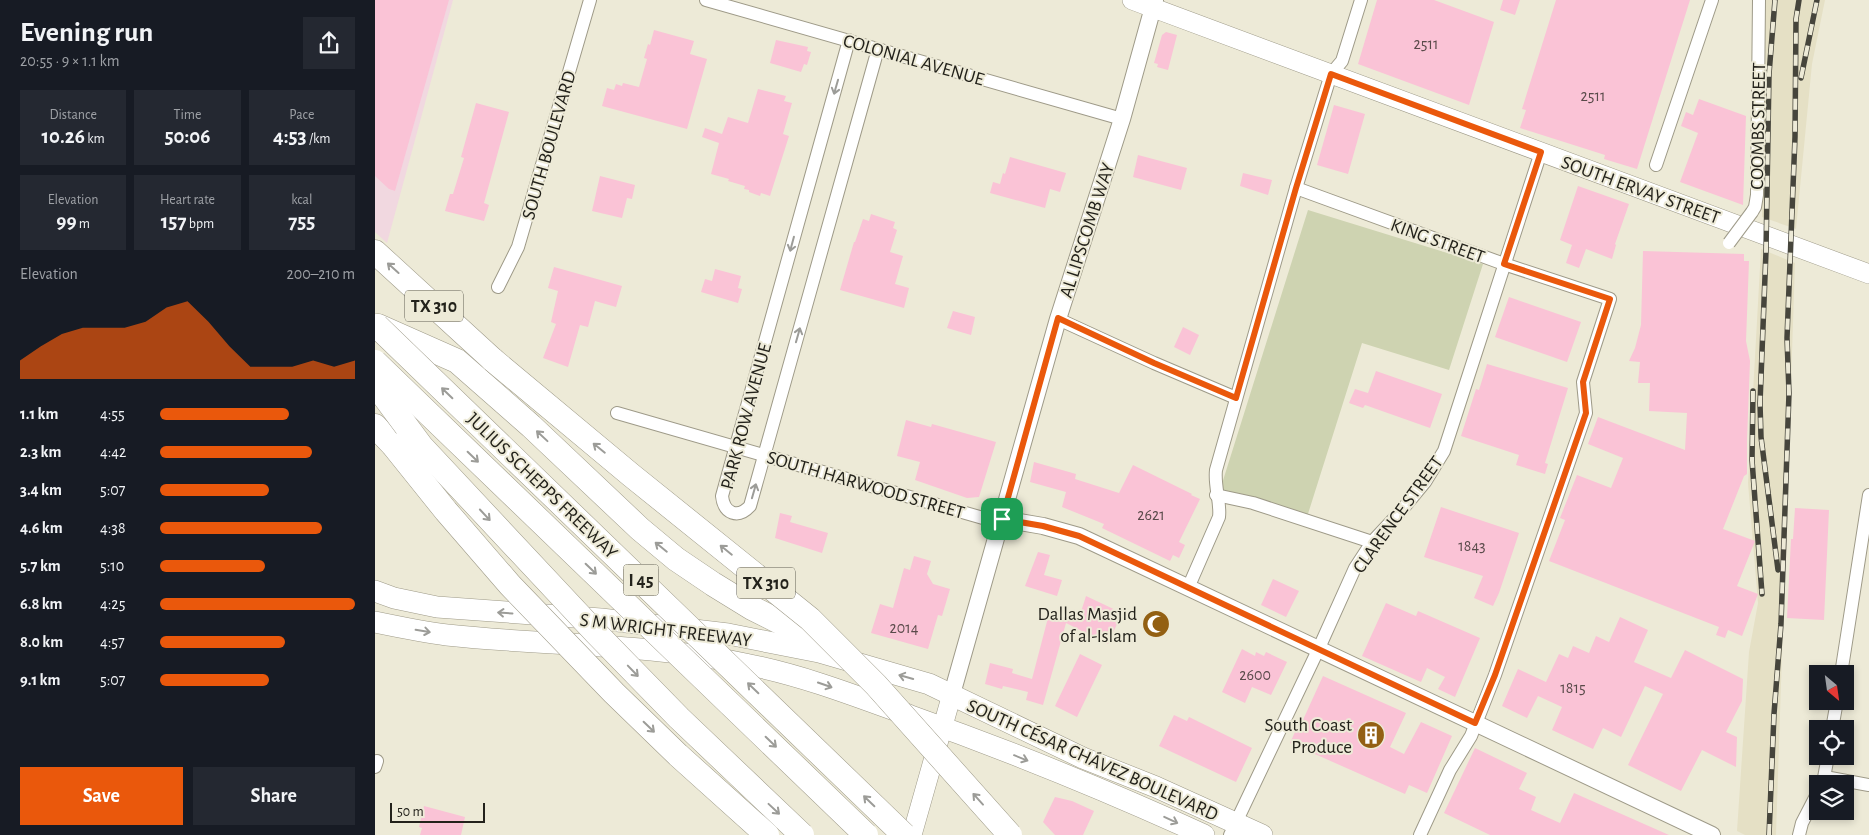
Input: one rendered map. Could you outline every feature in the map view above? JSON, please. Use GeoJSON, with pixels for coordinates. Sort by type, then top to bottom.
{"type":"FeatureCollection","features":[{"type":"Feature","properties":{"kind":"highway","name":"TX 310"},"geometry":{"type":"LineString","coordinates":[[375,252],[493,360],[810,619],[876,685],[1010,835]]}},
{"type":"Feature","properties":{"kind":"highway"},"geometry":{"type":"LineString","coordinates":[[376,324],[457,361],[531,426],[663,549],[732,596],[833,649],[876,669]]}},
{"type":"Feature","properties":{"kind":"highway","name":"JULIUS SCHEPPS FREEWAY"},"geometry":{"type":"LineString","coordinates":[[376,324],[904,835]]}},
{"type":"Feature","properties":{"kind":"highway","name":"JULIUS SCHEPPS FREEWAY"},"geometry":{"type":"LineString","coordinates":[[375,362],[867,835]]}},
{"type":"Feature","properties":{"kind":"highway"},"geometry":{"type":"LineString","coordinates":[[375,384],[421,446],[596,633],[699,737],[802,835]]}},
{"type":"Feature","properties":{"kind":"highway"},"geometry":{"type":"LineString","coordinates":[[375,426],[393,445],[446,512],[510,585],[614,693],[678,755],[767,835]]}},
{"type":"Feature","properties":{"kind":"main road","name":"SOUTH ERVAY STREET"},"geometry":{"type":"LineString","coordinates":[[1132,0],[1154,4],[1331,74],[1869,274]]}},
{"type":"Feature","properties":{"kind":"main road","name":"S M WRIGHT FREEWAY"},"geometry":{"type":"LineString","coordinates":[[375,591],[394,598],[437,607],[601,619],[728,634],[819,652],[929,684],[951,694]]}},
{"type":"Feature","properties":{"kind":"main road","name":"S M WRIGHT FREEWAY"},"geometry":{"type":"LineString","coordinates":[[375,622],[446,635],[543,643],[632,647],[745,664],[820,683],[943,727]]}},
{"type":"Feature","properties":{"kind":"main road","name":"AL LIPSCOMB WAY"},"geometry":{"type":"LineString","coordinates":[[912,835],[951,694]]}},
{"type":"Feature","properties":{"kind":"main road","name":"SOUTH CÉSAR CHÁVEZ BOULEVARD"},"geometry":{"type":"LineString","coordinates":[[951,694],[1083,758],[1156,787],[1233,829],[1262,835]]}},
{"type":"Feature","properties":{"kind":"main road","name":"SOUTH CÉSAR CHÁVEZ BOULEVARD"},"geometry":{"type":"LineString","coordinates":[[943,727],[1134,802],[1204,835]]}},
{"type":"Feature","properties":{"kind":"street","name":"SOUTH BOULEVARD"},"geometry":{"type":"LineString","coordinates":[[499,286],[518,247],[590,0]]}},
{"type":"Feature","properties":{"kind":"street","name":"COLONIAL AVENUE"},"geometry":{"type":"LineString","coordinates":[[706,0],[1122,119]]}},
{"type":"Feature","properties":{"kind":"street"},"geometry":{"type":"LineString","coordinates":[[1188,588],[1219,517],[1220,510],[1216,495],[1216,470],[1296,188],[1331,74],[1342,62],[1361,0]]}},
{"type":"Feature","properties":{"kind":"street"},"geometry":{"type":"LineString","coordinates":[[1656,166],[1713,0]]}},
{"type":"Feature","properties":{"kind":"street","name":"COOMBS STREET"},"geometry":{"type":"LineString","coordinates":[[1729,243],[1755,207],[1757,195],[1759,0]]}},
{"type":"Feature","properties":{"kind":"street","name":"AL LIPSCOMB WAY"},"geometry":{"type":"LineString","coordinates":[[951,694],[1058,318],[1122,119],[1154,4]]}},
{"type":"Feature","properties":{"kind":"street","name":"PARK ROW AVENUE"},"geometry":{"type":"LineString","coordinates":[[849,40],[722,496],[723,504],[727,511],[736,514],[745,511],[750,506],[878,49]]}},
{"type":"Feature","properties":{"kind":"street","name":"CLARENCE STREET"},"geometry":{"type":"LineString","coordinates":[[1233,829],[1355,568],[1372,542],[1425,482],[1444,451],[1541,152]]}},
{"type":"Feature","properties":{"kind":"street","name":"KING STREET"},"geometry":{"type":"LineString","coordinates":[[1296,188],[1504,264],[1610,299],[1583,382],[1586,413],[1495,675],[1475,723]]}},
{"type":"Feature","properties":{"kind":"street"},"geometry":{"type":"LineString","coordinates":[[1058,318],[1154,363],[1236,398]]}},
{"type":"Feature","properties":{"kind":"street","name":"SOUTH HARWOOD STREET"},"geometry":{"type":"LineString","coordinates":[[617,413],[983,518],[1002,519],[1043,526],[1079,536],[1712,835]]}},
{"type":"Feature","properties":{"kind":"street"},"geometry":{"type":"LineString","coordinates":[[1216,495],[1253,503],[1372,542]]}},
{"type":"Feature","properties":{"kind":"street"},"geometry":{"type":"LineString","coordinates":[[1842,665],[1869,495]]}},
{"type":"Feature","properties":{"kind":"street"},"geometry":{"type":"LineString","coordinates":[[1420,835],[1450,770],[1471,736],[1475,723]]}},
{"type":"Feature","properties":{"kind":"street"},"geometry":{"type":"LineString","coordinates":[[1854,783],[1869,785]]}},
{"type":"Feature","properties":{"kind":"street"},"geometry":{"type":"LineString","coordinates":[[1799,835],[1802,823],[1809,809]]}},
{"type":"Feature","properties":{"kind":"shaded area"},"geometry":{"type":"Polygon","coordinates":[[[375,0],[453,0],[387,243],[375,232],[375,0]]]}},
{"type":"Feature","properties":{"kind":"shaded area"},"geometry":{"type":"Polygon","coordinates":[[[1763,0],[1825,0],[1812,64],[1796,229],[1762,217],[1763,0]]]}},
{"type":"Feature","properties":{"kind":"shaded area"},"geometry":{"type":"Polygon","coordinates":[[[1761,249],[1795,263],[1776,835],[1745,835],[1737,831],[1749,652],[1758,603],[1748,483],[1761,249]]]}},
{"type":"Feature","properties":{"kind":"green space"},"geometry":{"type":"Polygon","coordinates":[[[1308,210],[1483,264],[1449,370],[1362,343],[1307,517],[1220,490],[1308,210]]]}},
{"type":"Feature","properties":{"kind":"building"},"geometry":{"type":"Polygon","coordinates":[[[375,0],[449,0],[395,191],[389,189],[375,176],[375,0]]]}},
{"type":"Feature","properties":{"kind":"building"},"geometry":{"type":"Polygon","coordinates":[[[1377,0],[1434,0],[1494,22],[1469,105],[1358,64],[1377,0]]]}},
{"type":"Feature","properties":{"kind":"building"},"geometry":{"type":"Polygon","coordinates":[[[1503,0],[1520,0],[1515,15],[1500,10],[1503,0]]]}},
{"type":"Feature","properties":{"kind":"building"},"geometry":{"type":"Polygon","coordinates":[[[1556,0],[1690,0],[1637,169],[1604,159],[1605,155],[1520,128],[1526,110],[1522,109],[1556,0]]]}},
{"type":"Feature","properties":{"kind":"building"},"geometry":{"type":"Polygon","coordinates":[[[654,30],[694,41],[690,54],[707,59],[687,129],[602,106],[607,88],[614,90],[616,84],[622,86],[623,83],[639,87],[647,59],[644,58],[654,30]]]}},
{"type":"Feature","properties":{"kind":"building"},"geometry":{"type":"Polygon","coordinates":[[[1166,32],[1177,35],[1168,70],[1157,67],[1158,64],[1154,63],[1162,35],[1166,32]]]}},
{"type":"Feature","properties":{"kind":"building"},"geometry":{"type":"Polygon","coordinates":[[[776,40],[808,47],[807,51],[811,52],[807,65],[804,64],[801,72],[770,63],[776,40]]]}},
{"type":"Feature","properties":{"kind":"building"},"geometry":{"type":"Polygon","coordinates":[[[758,89],[786,96],[784,101],[792,103],[783,134],[789,136],[770,196],[761,193],[760,196],[749,192],[749,190],[744,189],[745,186],[711,174],[719,143],[702,137],[705,128],[722,134],[728,117],[748,123],[758,89]]]}},
{"type":"Feature","properties":{"kind":"building"},"geometry":{"type":"Polygon","coordinates":[[[1699,99],[1746,116],[1743,205],[1680,182],[1698,133],[1681,126],[1686,112],[1693,115],[1699,99]]]}},
{"type":"Feature","properties":{"kind":"building"},"geometry":{"type":"Polygon","coordinates":[[[476,103],[509,112],[484,203],[489,205],[484,221],[445,211],[450,194],[453,194],[464,158],[461,157],[476,103]]]}},
{"type":"Feature","properties":{"kind":"building"},"geometry":{"type":"Polygon","coordinates":[[[1334,105],[1365,114],[1348,174],[1317,165],[1334,105]]]}},
{"type":"Feature","properties":{"kind":"building"},"geometry":{"type":"Polygon","coordinates":[[[1138,155],[1187,168],[1181,190],[1133,177],[1138,155]]]}},
{"type":"Feature","properties":{"kind":"building"},"geometry":{"type":"Polygon","coordinates":[[[1010,157],[1066,173],[1060,192],[1050,189],[1045,208],[990,193],[993,182],[1000,184],[1010,157]]]}},
{"type":"Feature","properties":{"kind":"building"},"geometry":{"type":"Polygon","coordinates":[[[1243,173],[1272,180],[1268,195],[1240,186],[1243,173]]]}},
{"type":"Feature","properties":{"kind":"building"},"geometry":{"type":"Polygon","coordinates":[[[600,176],[635,185],[632,199],[627,198],[622,218],[592,211],[600,176]]]}},
{"type":"Feature","properties":{"kind":"building"},"geometry":{"type":"Polygon","coordinates":[[[1578,186],[1629,204],[1615,244],[1612,259],[1586,249],[1579,268],[1566,263],[1572,245],[1560,240],[1578,186]]]}},
{"type":"Feature","properties":{"kind":"building"},"geometry":{"type":"Polygon","coordinates":[[[871,214],[895,222],[893,228],[897,230],[890,252],[903,256],[895,284],[909,288],[904,308],[840,290],[863,219],[869,221],[871,214]]]}},
{"type":"Feature","properties":{"kind":"building"},"geometry":{"type":"Polygon","coordinates":[[[1643,251],[1744,254],[1744,261],[1749,261],[1746,341],[1750,361],[1747,474],[1744,476],[1723,529],[1755,541],[1737,586],[1758,594],[1742,636],[1728,630],[1725,638],[1716,635],[1719,627],[1549,561],[1565,520],[1560,518],[1577,475],[1611,488],[1623,458],[1588,444],[1598,417],[1685,450],[1687,413],[1649,411],[1650,383],[1638,383],[1640,362],[1629,361],[1635,348],[1641,325],[1643,251]]]}},
{"type":"Feature","properties":{"kind":"building"},"geometry":{"type":"Polygon","coordinates":[[[554,267],[622,286],[616,307],[595,301],[588,327],[580,325],[568,367],[543,358],[556,324],[551,322],[558,291],[548,288],[554,267]]]}},
{"type":"Feature","properties":{"kind":"building"},"geometry":{"type":"Polygon","coordinates":[[[715,269],[741,276],[738,288],[742,289],[738,303],[701,292],[705,279],[712,281],[715,269]]]}},
{"type":"Feature","properties":{"kind":"building"},"geometry":{"type":"Polygon","coordinates":[[[1509,297],[1581,322],[1567,362],[1495,337],[1509,297]]]}},
{"type":"Feature","properties":{"kind":"building"},"geometry":{"type":"Polygon","coordinates":[[[953,311],[975,317],[971,335],[947,328],[953,311]]]}},
{"type":"Feature","properties":{"kind":"building"},"geometry":{"type":"Polygon","coordinates":[[[1183,327],[1199,335],[1190,355],[1174,347],[1183,327]]]}},
{"type":"Feature","properties":{"kind":"building"},"geometry":{"type":"Polygon","coordinates":[[[1487,364],[1568,388],[1545,463],[1548,464],[1545,474],[1516,465],[1519,455],[1461,436],[1476,389],[1479,390],[1487,364]]]}},
{"type":"Feature","properties":{"kind":"building"},"geometry":{"type":"Polygon","coordinates":[[[1376,371],[1442,394],[1430,428],[1365,405],[1363,408],[1349,403],[1355,389],[1368,393],[1376,371]]]}},
{"type":"Feature","properties":{"kind":"building"},"geometry":{"type":"Polygon","coordinates":[[[906,420],[931,427],[932,424],[996,442],[979,497],[967,498],[915,480],[920,462],[897,456],[906,420]]]}},
{"type":"Feature","properties":{"kind":"building"},"geometry":{"type":"Polygon","coordinates":[[[1034,462],[1076,474],[1075,479],[1119,493],[1133,465],[1200,499],[1179,542],[1185,545],[1179,558],[1173,555],[1170,561],[1102,528],[1104,524],[1062,507],[1066,492],[1030,482],[1034,462]]]}},
{"type":"Feature","properties":{"kind":"building"},"geometry":{"type":"Polygon","coordinates":[[[1441,507],[1519,533],[1493,606],[1474,598],[1483,576],[1424,557],[1441,507]]]}},
{"type":"Feature","properties":{"kind":"building"},"geometry":{"type":"Polygon","coordinates":[[[1795,508],[1829,510],[1824,620],[1787,618],[1791,539],[1793,539],[1795,508]]]}},
{"type":"Feature","properties":{"kind":"building"},"geometry":{"type":"Polygon","coordinates":[[[780,513],[792,516],[790,522],[828,533],[822,553],[775,538],[780,513]]]}},
{"type":"Feature","properties":{"kind":"building"},"geometry":{"type":"Polygon","coordinates":[[[1038,552],[1050,555],[1044,575],[1062,580],[1057,596],[1025,586],[1038,552]]]}},
{"type":"Feature","properties":{"kind":"building"},"geometry":{"type":"Polygon","coordinates":[[[914,556],[931,561],[927,574],[933,584],[950,589],[942,616],[938,615],[928,649],[871,633],[880,604],[893,608],[904,568],[910,570],[914,556]]]}},
{"type":"Feature","properties":{"kind":"building"},"geometry":{"type":"Polygon","coordinates":[[[1273,579],[1299,591],[1286,617],[1261,605],[1273,579]]]}},
{"type":"Feature","properties":{"kind":"building"},"geometry":{"type":"Polygon","coordinates":[[[1086,596],[1122,613],[1108,644],[1066,623],[1043,705],[1026,700],[1028,692],[1003,686],[1002,689],[985,684],[990,663],[1013,669],[1012,673],[1032,679],[1050,610],[1079,618],[1086,596]]]}},
{"type":"Feature","properties":{"kind":"building"},"geometry":{"type":"Polygon","coordinates":[[[1386,603],[1416,616],[1418,611],[1480,638],[1455,697],[1438,689],[1445,677],[1427,668],[1421,682],[1362,656],[1386,603]]]}},
{"type":"Feature","properties":{"kind":"building"},"geometry":{"type":"Polygon","coordinates":[[[1620,617],[1648,630],[1634,662],[1671,678],[1685,650],[1743,679],[1742,701],[1726,732],[1737,737],[1736,767],[1702,750],[1681,791],[1628,765],[1663,694],[1645,686],[1621,737],[1603,728],[1593,749],[1552,730],[1562,707],[1538,696],[1527,718],[1502,706],[1518,669],[1546,682],[1559,654],[1568,658],[1573,646],[1589,653],[1596,636],[1609,642],[1620,617]]]}},
{"type":"Feature","properties":{"kind":"building"},"geometry":{"type":"Polygon","coordinates":[[[1242,649],[1255,656],[1256,652],[1264,656],[1266,652],[1287,662],[1271,695],[1252,687],[1245,703],[1222,692],[1242,649]]]}},
{"type":"Feature","properties":{"kind":"building"},"geometry":{"type":"Polygon","coordinates":[[[1080,654],[1102,665],[1077,717],[1055,706],[1080,654]]]}},
{"type":"Feature","properties":{"kind":"building","name":"South Coast Produce"},"geometry":{"type":"Polygon","coordinates":[[[1323,676],[1406,713],[1390,747],[1404,754],[1421,722],[1452,736],[1427,793],[1409,785],[1405,794],[1290,743],[1295,732],[1297,733],[1323,676]]]}},
{"type":"Feature","properties":{"kind":"building"},"geometry":{"type":"Polygon","coordinates":[[[1174,715],[1187,721],[1189,717],[1252,748],[1236,782],[1159,746],[1174,715]]]}},
{"type":"Feature","properties":{"kind":"building"},"geometry":{"type":"Polygon","coordinates":[[[1475,748],[1527,773],[1519,789],[1536,797],[1531,810],[1560,823],[1574,793],[1669,835],[1490,835],[1444,813],[1475,748]]]}},
{"type":"Feature","properties":{"kind":"building"},"geometry":{"type":"Polygon","coordinates":[[[1055,797],[1072,801],[1094,811],[1083,835],[1055,835],[1043,822],[1055,797]]]}},
{"type":"Feature","properties":{"kind":"building"},"geometry":{"type":"Polygon","coordinates":[[[424,806],[465,817],[461,835],[420,835],[422,828],[419,827],[424,806]]]}},
{"type":"Feature","properties":{"kind":"railway"},"geometry":{"type":"LineString","coordinates":[[1775,0],[1769,74],[1766,251],[1760,403],[1761,437],[1778,570]]}},
{"type":"Feature","properties":{"kind":"railway"},"geometry":{"type":"LineString","coordinates":[[1769,835],[1774,714],[1781,624],[1789,393],[1787,338],[1795,137],[1796,19],[1799,0]]}},
{"type":"Feature","properties":{"kind":"railway"},"geometry":{"type":"LineString","coordinates":[[1801,78],[1817,0]]}},
{"type":"Feature","properties":{"kind":"railway"},"geometry":{"type":"LineString","coordinates":[[1753,391],[1752,460],[1762,594]]}},
{"type":"Feature","properties":{"kind":"place","name":"Dallas Masjid of al-Islam"},"geometry":{"type":"Point","coordinates":[1156,624]}},
{"type":"Feature","properties":{"kind":"place","name":"South Coast Produce"},"geometry":{"type":"Point","coordinates":[1371,735]}},
{"type":"Feature","properties":{"kind":"route"},"geometry":{"type":"LineString","coordinates":[[1331,74],[1541,152],[1504,264],[1610,299],[1583,382],[1586,413],[1495,675],[1475,723],[1079,536],[1043,526],[1002,519],[1058,318],[1154,363],[1236,398],[1296,188],[1331,74]]}}]}
